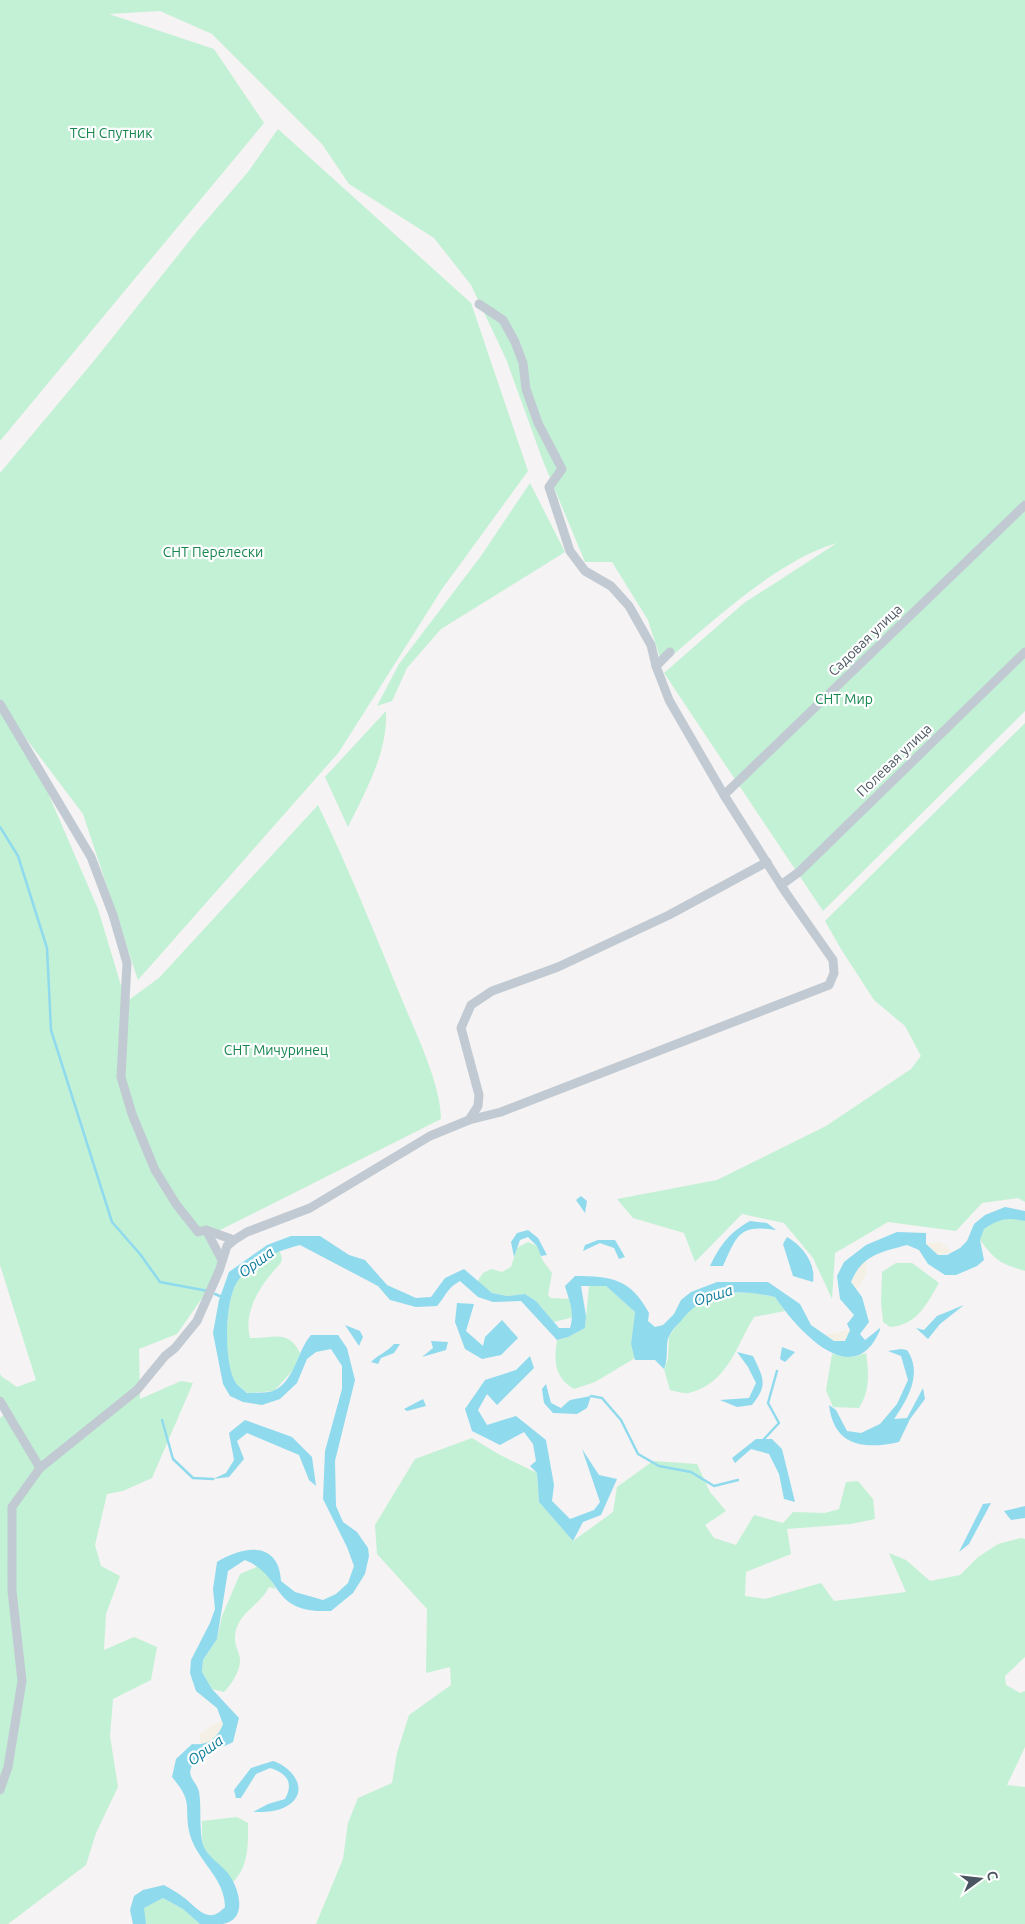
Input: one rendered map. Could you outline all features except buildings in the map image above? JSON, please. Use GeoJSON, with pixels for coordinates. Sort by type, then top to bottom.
{"type":"FeatureCollection","features":[{"type":"Feature","properties":{"kind":"street"},"geometry":{"type":"LineString","coordinates":[[0,1790],[8,1767],[22,1681],[12,1591],[12,1506],[40,1468],[137,1390],[165,1356],[175,1348],[197,1321],[219,1271],[227,1246],[247,1232],[310,1208],[430,1136],[469,1120],[501,1112],[829,985],[834,973],[833,960],[781,885],[724,795],[669,700],[656,666],[651,645],[629,606],[611,586],[585,570],[570,552],[549,487],[562,469],[538,423],[526,389],[523,363],[503,320],[479,304]]}},
{"type":"Feature","properties":{"kind":"street","name":"Садовая улица"},"geometry":{"type":"LineString","coordinates":[[724,795],[1025,505]]}},
{"type":"Feature","properties":{"kind":"street"},"geometry":{"type":"LineString","coordinates":[[656,666],[670,652]]}},
{"type":"Feature","properties":{"kind":"street","name":"Полевая улица"},"geometry":{"type":"LineString","coordinates":[[781,885],[799,872],[1025,652]]}},
{"type":"Feature","properties":{"kind":"street"},"geometry":{"type":"LineString","coordinates":[[0,704],[90,856],[113,915],[127,963],[121,1077],[132,1114],[155,1170],[176,1204],[198,1232],[206,1230],[234,1240]]}},
{"type":"Feature","properties":{"kind":"street"},"geometry":{"type":"LineString","coordinates":[[469,1120],[478,1106],[479,1095],[461,1028],[471,1005],[492,991],[558,967],[661,919],[767,862]]}},
{"type":"Feature","properties":{"kind":"street"},"geometry":{"type":"LineString","coordinates":[[206,1230],[222,1260]]}},
{"type":"Feature","properties":{"kind":"street"},"geometry":{"type":"LineString","coordinates":[[0,1401],[40,1468]]}},
{"type":"Feature","properties":{"kind":"green space"},"geometry":{"type":"Polygon","coordinates":[[[0,0],[1025,0],[1025,711],[823,911],[664,673],[744,603],[837,543],[814,551],[768,578],[662,664],[648,620],[612,562],[585,562],[543,461],[506,359],[471,285],[434,238],[349,184],[322,144],[212,34],[160,11],[109,14],[214,49],[264,123],[0,441],[0,0]]]}},
{"type":"Feature","properties":{"kind":"green space","name":"СНТ Перелески"},"geometry":{"type":"Polygon","coordinates":[[[278,129],[471,303],[528,471],[442,589],[339,752],[138,980],[83,814],[0,704],[0,473],[93,362],[198,230],[248,172],[278,129]]]}},
{"type":"Feature","properties":{"kind":"green space"},"geometry":{"type":"Polygon","coordinates":[[[530,483],[565,552],[441,629],[407,668],[392,701],[377,706],[399,664],[481,556],[530,483]]]}},
{"type":"Feature","properties":{"kind":"green space","name":"СНТ Мичуринец"},"geometry":{"type":"Polygon","coordinates":[[[0,708],[48,793],[98,909],[126,1002],[159,978],[318,805],[352,880],[422,1047],[437,1092],[441,1119],[214,1233],[221,1271],[177,1334],[139,1349],[140,1399],[181,1381],[193,1383],[152,1478],[123,1491],[107,1494],[95,1545],[101,1566],[120,1576],[106,1614],[104,1650],[134,1637],[157,1647],[151,1680],[113,1699],[110,1736],[118,1787],[96,1833],[86,1865],[8,1924],[0,1924],[0,1418],[6,1413],[0,1402],[0,1373],[1,1376],[17,1387],[36,1380],[0,1265],[0,708]]]}},
{"type":"Feature","properties":{"kind":"green space"},"geometry":{"type":"Polygon","coordinates":[[[386,711],[386,726],[380,756],[348,827],[325,777],[386,711]]]}},
{"type":"Feature","properties":{"kind":"green space"},"geometry":{"type":"Polygon","coordinates":[[[1025,723],[1025,1202],[1018,1198],[982,1203],[956,1231],[888,1222],[835,1253],[832,1299],[813,1258],[784,1223],[742,1214],[695,1262],[684,1233],[633,1218],[617,1199],[717,1180],[826,1126],[911,1069],[921,1056],[905,1026],[874,1000],[825,921],[1025,723]]]}},
{"type":"Feature","properties":{"kind":"green space"},"geometry":{"type":"Polygon","coordinates":[[[1010,1218],[1025,1221],[1025,1271],[1009,1266],[999,1260],[990,1253],[980,1240],[983,1229],[998,1220],[1010,1218]]]}},
{"type":"Feature","properties":{"kind":"green space"},"geometry":{"type":"Polygon","coordinates":[[[528,1242],[537,1246],[543,1261],[552,1273],[548,1295],[551,1298],[569,1299],[574,1317],[554,1322],[536,1301],[525,1294],[507,1296],[492,1293],[477,1282],[483,1273],[491,1269],[502,1272],[511,1267],[517,1248],[528,1242]]]}},
{"type":"Feature","properties":{"kind":"green space"},"geometry":{"type":"Polygon","coordinates":[[[279,1251],[282,1258],[281,1262],[256,1296],[250,1312],[250,1338],[279,1336],[290,1340],[300,1353],[293,1370],[274,1391],[248,1393],[236,1383],[229,1361],[227,1332],[230,1302],[238,1280],[263,1259],[279,1251]]]}},
{"type":"Feature","properties":{"kind":"green space"},"geometry":{"type":"Polygon","coordinates":[[[896,1263],[912,1263],[939,1283],[925,1306],[914,1318],[890,1327],[883,1322],[881,1302],[882,1272],[896,1263]]]}},
{"type":"Feature","properties":{"kind":"green space"},"geometry":{"type":"Polygon","coordinates":[[[589,1286],[606,1286],[635,1312],[631,1344],[635,1358],[595,1382],[574,1389],[559,1374],[556,1362],[557,1340],[568,1337],[585,1328],[589,1286]]]}},
{"type":"Feature","properties":{"kind":"green space"},"geometry":{"type":"Polygon","coordinates":[[[729,1293],[756,1293],[775,1297],[785,1311],[754,1317],[729,1362],[713,1381],[689,1393],[670,1390],[664,1369],[668,1359],[669,1336],[690,1308],[702,1300],[729,1293]]]}},
{"type":"Feature","properties":{"kind":"green space"},"geometry":{"type":"Polygon","coordinates":[[[866,1353],[868,1382],[863,1402],[859,1408],[833,1407],[826,1390],[832,1354],[854,1357],[866,1353]]]}},
{"type":"Feature","properties":{"kind":"green space"},"geometry":{"type":"Polygon","coordinates":[[[472,1438],[500,1455],[537,1473],[539,1502],[573,1541],[613,1512],[617,1487],[653,1461],[697,1464],[710,1492],[726,1511],[705,1525],[714,1538],[736,1545],[754,1515],[783,1523],[793,1512],[825,1513],[839,1509],[846,1482],[858,1481],[873,1499],[875,1519],[851,1524],[787,1529],[791,1554],[746,1572],[745,1596],[765,1599],[821,1583],[834,1601],[906,1592],[889,1553],[906,1560],[930,1581],[960,1575],[978,1557],[998,1544],[1021,1538],[1025,1539],[1025,1657],[1005,1676],[1006,1685],[1020,1693],[1025,1691],[1025,1747],[1007,1785],[1025,1787],[1025,1924],[316,1924],[343,1859],[348,1823],[358,1798],[392,1783],[397,1753],[409,1715],[451,1685],[450,1667],[426,1673],[427,1609],[377,1554],[375,1525],[415,1459],[472,1438]]]}},
{"type":"Feature","properties":{"kind":"green space"},"geometry":{"type":"Polygon","coordinates":[[[259,1566],[268,1575],[276,1589],[269,1587],[265,1594],[239,1622],[235,1637],[240,1661],[237,1673],[224,1692],[212,1689],[202,1672],[203,1660],[217,1639],[222,1616],[240,1574],[259,1566]]]}},
{"type":"Feature","properties":{"kind":"green space"},"geometry":{"type":"Polygon","coordinates":[[[237,1817],[248,1823],[247,1847],[245,1863],[238,1877],[232,1883],[205,1849],[202,1839],[202,1821],[237,1817]]]}},
{"type":"Feature","properties":{"kind":"green space"},"geometry":{"type":"Polygon","coordinates":[[[163,1898],[183,1909],[200,1924],[146,1924],[143,1908],[163,1898]]]}},
{"type":"Feature","properties":{"kind":"sand"},"geometry":{"type":"Polygon","coordinates":[[[940,1242],[952,1252],[938,1255],[926,1244],[940,1242]]]}},
{"type":"Feature","properties":{"kind":"sand"},"geometry":{"type":"Polygon","coordinates":[[[866,1260],[867,1269],[865,1276],[856,1290],[851,1282],[857,1269],[866,1260]]]}},
{"type":"Feature","properties":{"kind":"sand"},"geometry":{"type":"Polygon","coordinates":[[[850,1330],[845,1341],[834,1341],[825,1335],[850,1330]]]}},
{"type":"Feature","properties":{"kind":"sand"},"geometry":{"type":"Polygon","coordinates":[[[222,1720],[223,1724],[219,1735],[202,1746],[199,1734],[222,1720]]]}},
{"type":"Feature","properties":{"kind":"water"},"geometry":{"type":"Polygon","coordinates":[[[581,1196],[587,1201],[585,1213],[576,1200],[581,1196]]]}},
{"type":"Feature","properties":{"kind":"water","name":"Орша"},"geometry":{"type":"Polygon","coordinates":[[[1005,1207],[1025,1211],[1025,1221],[1003,1220],[984,1229],[980,1240],[984,1260],[977,1266],[956,1275],[945,1275],[928,1264],[919,1250],[907,1245],[873,1256],[867,1260],[855,1273],[851,1282],[862,1297],[869,1322],[860,1334],[865,1340],[880,1328],[880,1330],[869,1348],[855,1356],[840,1356],[825,1349],[796,1324],[775,1297],[761,1294],[723,1294],[712,1297],[691,1310],[669,1336],[664,1369],[655,1360],[635,1360],[631,1344],[635,1312],[606,1286],[581,1286],[586,1316],[585,1328],[568,1337],[557,1340],[521,1301],[493,1302],[478,1297],[460,1281],[449,1290],[437,1306],[416,1307],[390,1300],[378,1286],[300,1245],[275,1253],[253,1266],[240,1278],[235,1287],[228,1314],[227,1346],[232,1374],[236,1383],[247,1393],[275,1390],[287,1379],[311,1335],[338,1335],[347,1348],[355,1380],[335,1461],[336,1506],[343,1522],[357,1532],[368,1548],[369,1556],[365,1574],[353,1593],[331,1611],[311,1610],[297,1606],[280,1593],[258,1567],[245,1560],[228,1571],[217,1639],[203,1660],[202,1672],[212,1689],[239,1718],[233,1742],[195,1761],[190,1775],[199,1792],[201,1829],[205,1849],[230,1877],[237,1892],[239,1908],[237,1915],[231,1921],[223,1924],[200,1924],[183,1909],[163,1898],[144,1908],[146,1924],[133,1924],[130,1910],[134,1896],[143,1890],[164,1885],[205,1914],[214,1915],[225,1907],[221,1887],[194,1845],[188,1826],[186,1800],[172,1777],[176,1759],[192,1744],[202,1744],[211,1740],[223,1724],[217,1708],[196,1691],[190,1673],[191,1660],[215,1609],[213,1589],[217,1562],[227,1556],[249,1550],[267,1553],[274,1559],[279,1568],[281,1581],[295,1592],[323,1600],[336,1594],[348,1583],[354,1566],[347,1547],[323,1499],[325,1451],[342,1389],[342,1366],[331,1349],[316,1352],[307,1359],[297,1383],[280,1399],[262,1405],[243,1402],[230,1396],[223,1384],[213,1333],[219,1300],[229,1272],[267,1245],[291,1236],[320,1236],[349,1255],[365,1260],[387,1285],[416,1298],[431,1297],[445,1278],[464,1269],[492,1293],[507,1296],[525,1294],[536,1301],[559,1328],[570,1328],[572,1311],[565,1286],[575,1276],[599,1277],[627,1286],[642,1302],[649,1313],[648,1321],[655,1327],[663,1325],[674,1314],[681,1300],[691,1292],[717,1282],[768,1282],[800,1304],[811,1325],[834,1341],[845,1341],[850,1330],[847,1324],[854,1315],[840,1299],[837,1276],[844,1262],[866,1245],[897,1232],[926,1233],[926,1244],[938,1255],[947,1255],[960,1248],[967,1241],[974,1224],[985,1215],[1005,1207]]]}},
{"type":"Feature","properties":{"kind":"water"},"geometry":{"type":"Polygon","coordinates":[[[750,1221],[767,1223],[776,1230],[754,1229],[741,1234],[732,1246],[723,1266],[710,1266],[726,1240],[750,1221]]]}},
{"type":"Feature","properties":{"kind":"water"},"geometry":{"type":"Polygon","coordinates":[[[528,1230],[538,1238],[547,1255],[541,1256],[537,1246],[528,1237],[520,1240],[514,1257],[511,1242],[517,1233],[528,1230]]]}},
{"type":"Feature","properties":{"kind":"water"},"geometry":{"type":"Polygon","coordinates":[[[787,1237],[798,1245],[807,1256],[812,1269],[813,1282],[793,1276],[783,1244],[787,1237]]]}},
{"type":"Feature","properties":{"kind":"water"},"geometry":{"type":"Polygon","coordinates":[[[598,1240],[615,1240],[625,1257],[619,1259],[614,1248],[600,1243],[583,1251],[585,1245],[598,1240]]]}},
{"type":"Feature","properties":{"kind":"water"},"geometry":{"type":"Polygon","coordinates":[[[457,1303],[474,1304],[466,1331],[483,1346],[485,1337],[502,1320],[518,1338],[501,1355],[482,1359],[465,1349],[455,1322],[457,1303]]]}},
{"type":"Feature","properties":{"kind":"water"},"geometry":{"type":"Polygon","coordinates":[[[964,1305],[940,1324],[928,1339],[916,1328],[924,1330],[937,1316],[964,1305]]]}},
{"type":"Feature","properties":{"kind":"water"},"geometry":{"type":"Polygon","coordinates":[[[345,1325],[360,1331],[363,1337],[359,1346],[345,1325]]]}},
{"type":"Feature","properties":{"kind":"water"},"geometry":{"type":"Polygon","coordinates":[[[431,1341],[448,1342],[446,1350],[422,1357],[433,1348],[431,1341]]]}},
{"type":"Feature","properties":{"kind":"water"},"geometry":{"type":"Polygon","coordinates":[[[394,1344],[400,1344],[394,1353],[381,1358],[378,1364],[371,1362],[388,1349],[394,1344]]]}},
{"type":"Feature","properties":{"kind":"water"},"geometry":{"type":"Polygon","coordinates":[[[782,1347],[795,1352],[785,1362],[780,1359],[782,1347]]]}},
{"type":"Feature","properties":{"kind":"water"},"geometry":{"type":"Polygon","coordinates":[[[907,1350],[912,1359],[914,1377],[904,1403],[894,1419],[907,1418],[923,1388],[925,1399],[910,1419],[899,1442],[862,1445],[852,1442],[837,1429],[832,1419],[829,1405],[836,1410],[847,1431],[861,1433],[880,1424],[897,1404],[908,1380],[901,1356],[888,1351],[907,1350]]]}},
{"type":"Feature","properties":{"kind":"water"},"geometry":{"type":"Polygon","coordinates":[[[737,1352],[753,1356],[762,1376],[762,1387],[752,1405],[737,1407],[720,1400],[749,1398],[756,1383],[748,1367],[737,1352]]]}},
{"type":"Feature","properties":{"kind":"water"},"geometry":{"type":"Polygon","coordinates":[[[530,1356],[534,1368],[497,1405],[487,1394],[478,1410],[487,1425],[516,1416],[546,1440],[554,1485],[552,1501],[570,1519],[594,1510],[600,1502],[582,1449],[599,1475],[617,1479],[601,1515],[583,1522],[573,1541],[539,1502],[537,1473],[530,1466],[536,1461],[533,1444],[524,1432],[500,1445],[472,1431],[465,1409],[485,1380],[516,1370],[530,1356]]]}},
{"type":"Feature","properties":{"kind":"water"},"geometry":{"type":"Polygon","coordinates":[[[546,1384],[551,1403],[561,1408],[570,1400],[591,1396],[587,1408],[577,1414],[553,1413],[544,1403],[542,1389],[546,1384]]]}},
{"type":"Feature","properties":{"kind":"water"},"geometry":{"type":"Polygon","coordinates":[[[423,1399],[426,1406],[407,1411],[404,1409],[423,1399]]]}},
{"type":"Feature","properties":{"kind":"water"},"geometry":{"type":"Polygon","coordinates":[[[245,1420],[292,1437],[312,1457],[316,1486],[309,1480],[299,1455],[247,1433],[237,1441],[244,1459],[229,1477],[213,1479],[226,1473],[234,1460],[229,1433],[245,1420]]]}},
{"type":"Feature","properties":{"kind":"water"},"geometry":{"type":"Polygon","coordinates":[[[756,1439],[772,1439],[782,1449],[795,1502],[784,1499],[779,1474],[769,1454],[751,1449],[735,1463],[732,1458],[756,1439]]]}},
{"type":"Feature","properties":{"kind":"water"},"geometry":{"type":"Polygon","coordinates":[[[991,1503],[969,1544],[959,1552],[983,1504],[991,1503]]]}},
{"type":"Feature","properties":{"kind":"water"},"geometry":{"type":"Polygon","coordinates":[[[1025,1506],[1025,1518],[1011,1520],[1004,1511],[1025,1506]]]}},
{"type":"Feature","properties":{"kind":"water"},"geometry":{"type":"Polygon","coordinates":[[[273,1761],[293,1774],[298,1787],[298,1794],[294,1800],[283,1808],[253,1812],[268,1804],[285,1799],[289,1783],[285,1776],[270,1768],[256,1774],[241,1798],[236,1798],[234,1790],[251,1768],[273,1761]]]}},
{"type":"Feature","properties":{"kind":"waterway"},"geometry":{"type":"LineString","coordinates":[[0,827],[18,856],[47,948],[51,1030],[112,1222],[140,1254],[160,1282],[208,1291]]}},
{"type":"Feature","properties":{"kind":"waterway"},"geometry":{"type":"LineString","coordinates":[[215,1294],[222,1297]]}},
{"type":"Feature","properties":{"kind":"waterway"},"geometry":{"type":"LineString","coordinates":[[764,1439],[779,1423],[768,1403],[777,1371]]}},
{"type":"Feature","properties":{"kind":"waterway"},"geometry":{"type":"LineString","coordinates":[[591,1396],[602,1398],[621,1420],[638,1454],[659,1466],[691,1472],[714,1486],[738,1480]]}},
{"type":"Feature","properties":{"kind":"waterway"},"geometry":{"type":"LineString","coordinates":[[162,1420],[173,1459],[193,1478],[213,1479]]}},
{"type":"Feature","properties":{"kind":"park label","name":"ТСН Спутник"},"geometry":{"type":"Point","coordinates":[111,133]}},
{"type":"Feature","properties":{"kind":"park label","name":"СНТ Мир"},"geometry":{"type":"Point","coordinates":[844,699]}}]}
